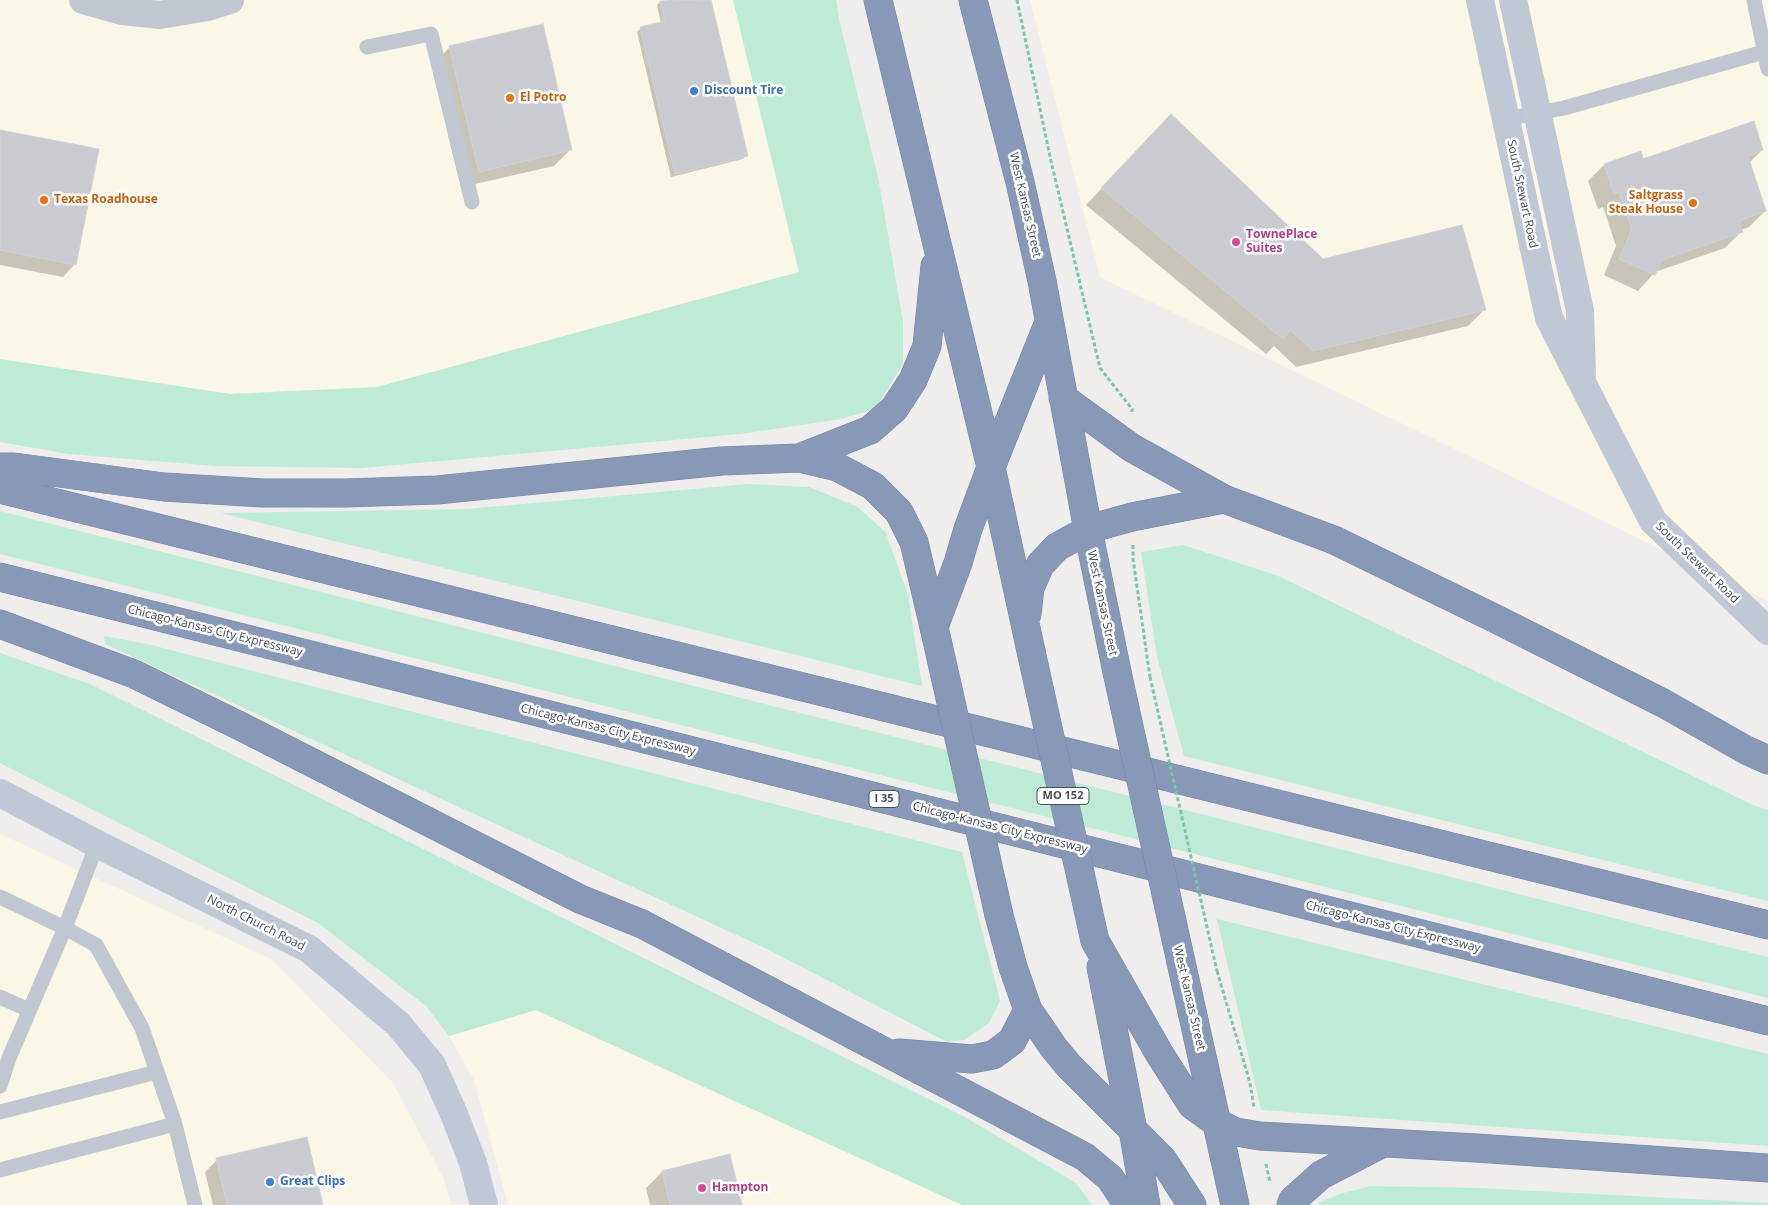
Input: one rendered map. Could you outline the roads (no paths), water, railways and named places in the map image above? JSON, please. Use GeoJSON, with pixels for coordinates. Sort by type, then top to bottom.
{"type":"FeatureCollection","features":[{"type":"Feature","properties":{"kind":"highway"},"geometry":{"type":"LineString","coordinates":[[878,0],[991,467],[1028,639]]}},
{"type":"Feature","properties":{"kind":"highway","name":"West Kansas Street"},"geometry":{"type":"LineString","coordinates":[[973,0],[1020,182],[1042,281],[1048,322],[1117,672],[1235,1205]]}},
{"type":"Feature","properties":{"kind":"highway"},"geometry":{"type":"LineString","coordinates":[[799,458],[870,430],[894,409],[908,388],[927,346],[938,244]]}},
{"type":"Feature","properties":{"kind":"highway"},"geometry":{"type":"LineString","coordinates":[[934,627],[991,467],[1048,322]]}},
{"type":"Feature","properties":{"kind":"highway"},"geometry":{"type":"LineString","coordinates":[[1063,398],[1132,448],[1224,499],[1334,540],[1663,703],[1746,750],[1768,760]]}},
{"type":"Feature","properties":{"kind":"highway"},"geometry":{"type":"LineString","coordinates":[[0,467],[14,467],[164,488],[263,493],[346,493],[437,490],[722,461],[799,458],[837,467],[873,486],[899,512],[914,542],[999,915],[1013,967],[1028,1010],[1069,1066],[1163,1160],[1192,1205]]}},
{"type":"Feature","properties":{"kind":"highway"},"geometry":{"type":"LineString","coordinates":[[0,489],[1768,925]]}},
{"type":"Feature","properties":{"kind":"highway"},"geometry":{"type":"LineString","coordinates":[[1028,639],[1030,588],[1040,565],[1057,547],[1088,530],[1132,517],[1224,499]]}},
{"type":"Feature","properties":{"kind":"highway","name":"Chicago-Kansas City Expressway"},"geometry":{"type":"LineString","coordinates":[[0,577],[1768,1021]]}},
{"type":"Feature","properties":{"kind":"highway"},"geometry":{"type":"LineString","coordinates":[[0,624],[134,674],[580,899],[642,924],[1085,1157],[1110,1178],[1128,1205]]}},
{"type":"Feature","properties":{"kind":"highway","name":"MO 152"},"geometry":{"type":"LineString","coordinates":[[1028,639],[1096,941],[1146,1205]]}},
{"type":"Feature","properties":{"kind":"highway"},"geometry":{"type":"LineString","coordinates":[[1096,941],[1158,1053],[1192,1105],[1217,1123],[1236,1132],[1260,1136],[1768,1168]]}},
{"type":"Feature","properties":{"kind":"highway"},"geometry":{"type":"LineString","coordinates":[[886,1051],[972,1059],[993,1055],[1012,1041],[1028,1010]]}},
{"type":"Feature","properties":{"kind":"highway"},"geometry":{"type":"LineString","coordinates":[[1292,1202],[1321,1175],[1384,1143]]}},
{"type":"Feature","properties":{"kind":"street"},"geometry":{"type":"LineString","coordinates":[[83,0],[122,11],[160,15],[208,7],[230,0]]}},
{"type":"Feature","properties":{"kind":"street","name":"South Stewart Road"},"geometry":{"type":"LineString","coordinates":[[1480,0],[1549,318],[1653,521],[1768,631]]}},
{"type":"Feature","properties":{"kind":"street","name":"South Stewart Road"},"geometry":{"type":"LineString","coordinates":[[1513,0],[1580,312],[1582,381]]}},
{"type":"Feature","properties":{"kind":"street","name":"North Church Road"},"geometry":{"type":"LineString","coordinates":[[0,793],[97,844],[309,949],[398,1024],[432,1065],[473,1163],[484,1205]]}},
{"type":"Feature","properties":{"kind":"lane"},"geometry":{"type":"LineString","coordinates":[[1754,0],[1768,69]]}},
{"type":"Feature","properties":{"kind":"lane"},"geometry":{"type":"LineString","coordinates":[[367,47],[431,34],[472,202]]}},
{"type":"Feature","properties":{"kind":"lane"},"geometry":{"type":"LineString","coordinates":[[1506,119],[1564,108],[1764,52]]}},
{"type":"Feature","properties":{"kind":"lane"},"geometry":{"type":"LineString","coordinates":[[0,1086],[9,1058],[97,844]]}},
{"type":"Feature","properties":{"kind":"lane"},"geometry":{"type":"LineString","coordinates":[[0,897],[96,945],[142,1028],[176,1124],[195,1205]]}},
{"type":"Feature","properties":{"kind":"lane"},"geometry":{"type":"LineString","coordinates":[[0,997],[29,1010]]}},
{"type":"Feature","properties":{"kind":"lane"},"geometry":{"type":"LineString","coordinates":[[0,1112],[157,1072]]}},
{"type":"Feature","properties":{"kind":"lane"},"geometry":{"type":"LineString","coordinates":[[0,1170],[176,1124]]}},
{"type":"Feature","properties":{"kind":"place","name":"Discount Tire"},"geometry":{"type":"Point","coordinates":[694,91]}},
{"type":"Feature","properties":{"kind":"place","name":"El Potro"},"geometry":{"type":"Point","coordinates":[510,98]}},
{"type":"Feature","properties":{"kind":"place","name":"Texas Roadhouse"},"geometry":{"type":"Point","coordinates":[44,200]}},
{"type":"Feature","properties":{"kind":"place","name":"Saltgrass Steak House"},"geometry":{"type":"Point","coordinates":[1693,203]}},
{"type":"Feature","properties":{"kind":"place","name":"TownePlace Suites"},"geometry":{"type":"Point","coordinates":[1236,242]}},
{"type":"Feature","properties":{"kind":"place","name":"Great Clips"},"geometry":{"type":"Point","coordinates":[270,1182]}},
{"type":"Feature","properties":{"kind":"place","name":"Hampton"},"geometry":{"type":"Point","coordinates":[702,1188]}}]}
